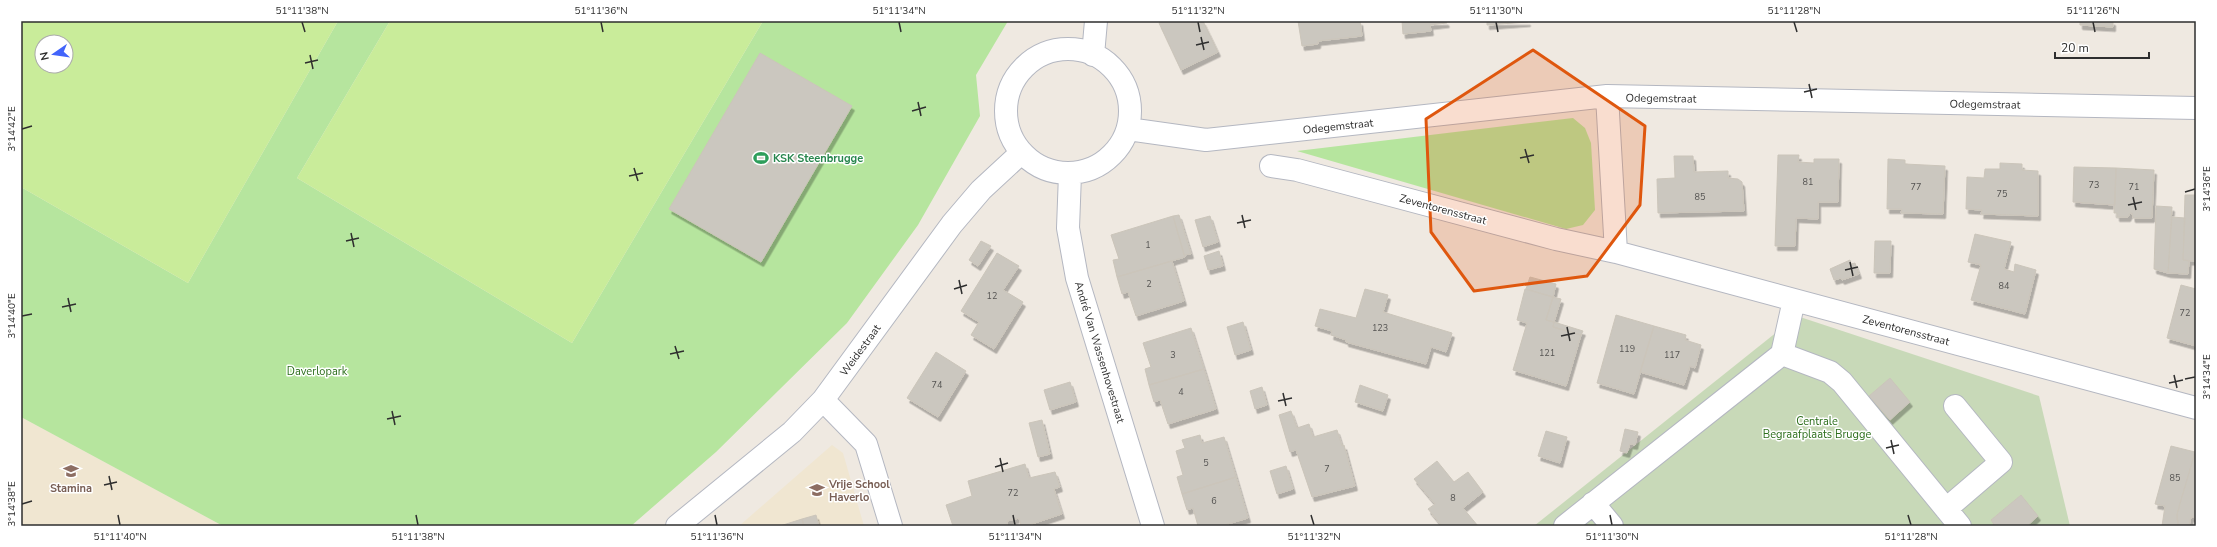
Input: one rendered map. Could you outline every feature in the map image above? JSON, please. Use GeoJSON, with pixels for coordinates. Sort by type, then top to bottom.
{"type":"FeatureCollection","features":[{"type":"Feature","properties":{"kind":"street"},"geometry":{"type":"LineString","coordinates":[[1092,55],[1096,21]]}},
{"type":"Feature","properties":{"kind":"street"},"geometry":{"type":"LineString","coordinates":[[1065,49],[1087,52],[1107,62],[1121,79],[1130,107],[1128,129],[1116,151],[1091,170],[1070,174],[1058,174],[1038,166],[1020,153],[1007,128],[1005,106],[1007,95],[1016,75],[1032,60],[1044,53],[1065,49]]}},
{"type":"Feature","properties":{"kind":"street"},"geometry":{"type":"LineString","coordinates":[[1607,96],[1616,252]]}},
{"type":"Feature","properties":{"kind":"street","name":"Odegemstraat"},"geometry":{"type":"LineString","coordinates":[[1128,129],[1206,140],[1607,96],[2196,108]]}},
{"type":"Feature","properties":{"kind":"street","name":"Weidestraat"},"geometry":{"type":"LineString","coordinates":[[677,526],[792,432],[823,400],[952,224],[981,190],[1020,153]]}},
{"type":"Feature","properties":{"kind":"street","name":"Zeventorensstraat"},"geometry":{"type":"LineString","coordinates":[[1271,166],[1297,170],[1556,239],[1616,252],[2196,408]]}},
{"type":"Feature","properties":{"kind":"street","name":"André Van Wassenhovestraat"},"geometry":{"type":"LineString","coordinates":[[1070,174],[1068,228],[1077,278],[1153,526]]}},
{"type":"Feature","properties":{"kind":"street"},"geometry":{"type":"LineString","coordinates":[[1565,526],[1782,354],[1794,300]]}},
{"type":"Feature","properties":{"kind":"street"},"geometry":{"type":"LineString","coordinates":[[1782,354],[1830,372],[1842,382],[1960,526]]}},
{"type":"Feature","properties":{"kind":"street"},"geometry":{"type":"LineString","coordinates":[[823,400],[866,444],[891,526]]}},
{"type":"Feature","properties":{"kind":"street"},"geometry":{"type":"LineString","coordinates":[[1946,509],[2001,462],[1955,406]]}},
{"type":"Feature","properties":{"kind":"street"},"geometry":{"type":"LineString","coordinates":[[1593,503],[1612,526]]}},
{"type":"Feature","properties":{"kind":"highlighted area"},"geometry":{"type":"Polygon","coordinates":[[[1533,50],[1645,126],[1640,205],[1587,276],[1474,291],[1431,232],[1426,119],[1533,50]]]}},
{"type":"Feature","properties":{"kind":"shaded area","name":"Stamina"},"geometry":{"type":"Polygon","coordinates":[[[21,417],[223,526],[21,526],[21,417]]]}},
{"type":"Feature","properties":{"kind":"shaded area","name":"Vrije School Haverlo"},"geometry":{"type":"Polygon","coordinates":[[[832,445],[843,453],[864,526],[739,526],[832,445]]]}},
{"type":"Feature","properties":{"kind":"green space"},"geometry":{"type":"Polygon","coordinates":[[[21,21],[338,21],[188,283],[21,187],[21,21]]]}},
{"type":"Feature","properties":{"kind":"green space","name":"Daverlopark"},"geometry":{"type":"Polygon","coordinates":[[[338,21],[390,21],[297,178],[572,343],[763,21],[1008,21],[976,75],[980,116],[918,225],[847,323],[716,452],[631,526],[223,526],[21,417],[21,187],[188,283],[338,21]]]}},
{"type":"Feature","properties":{"kind":"green space"},"geometry":{"type":"Polygon","coordinates":[[[390,21],[763,21],[572,343],[297,178],[390,21]]]}},
{"type":"Feature","properties":{"kind":"green space"},"geometry":{"type":"Polygon","coordinates":[[[1573,118],[1585,128],[1591,143],[1595,210],[1583,225],[1566,229],[1297,151],[1573,118]]]}},
{"type":"Feature","properties":{"kind":"green space","name":"Centrale Begraafplaats Brugge"},"geometry":{"type":"Polygon","coordinates":[[[1797,316],[2039,396],[2070,526],[1534,526],[1797,316]]]}},
{"type":"Feature","properties":{"kind":"building"},"geometry":{"type":"Polygon","coordinates":[[[1162,21],[1203,21],[1218,52],[1181,70],[1159,23],[1162,21]]]}},
{"type":"Feature","properties":{"kind":"building"},"geometry":{"type":"Polygon","coordinates":[[[1298,21],[1360,21],[1362,36],[1318,41],[1318,44],[1302,46],[1298,21]]]}},
{"type":"Feature","properties":{"kind":"building"},"geometry":{"type":"Polygon","coordinates":[[[1402,21],[1446,21],[1447,23],[1430,25],[1431,31],[1403,34],[1402,21]]]}},
{"type":"Feature","properties":{"kind":"building"},"geometry":{"type":"Polygon","coordinates":[[[1487,21],[1528,21],[1528,22],[1487,25],[1487,21]]]}},
{"type":"Feature","properties":{"kind":"building"},"geometry":{"type":"Polygon","coordinates":[[[2080,21],[2113,21],[2113,27],[2080,25],[2080,21]]]}},
{"type":"Feature","properties":{"kind":"building","name":"KSK Steenbrugge"},"geometry":{"type":"Polygon","coordinates":[[[760,53],[852,106],[761,262],[669,209],[760,53]]]}},
{"type":"Feature","properties":{"kind":"building"},"geometry":{"type":"Polygon","coordinates":[[[1778,155],[1799,155],[1798,162],[1814,163],[1814,159],[1839,159],[1838,202],[1818,202],[1818,219],[1796,218],[1795,246],[1775,246],[1778,155]]]}},
{"type":"Feature","properties":{"kind":"building"},"geometry":{"type":"Polygon","coordinates":[[[1674,156],[1693,156],[1694,172],[1728,171],[1728,178],[1738,179],[1742,182],[1744,211],[1658,213],[1657,179],[1675,178],[1674,156]]]}},
{"type":"Feature","properties":{"kind":"building"},"geometry":{"type":"Polygon","coordinates":[[[1888,159],[1905,160],[1905,164],[1945,166],[1943,214],[1901,213],[1902,209],[1887,209],[1888,159]]]}},
{"type":"Feature","properties":{"kind":"building"},"geometry":{"type":"Polygon","coordinates":[[[2000,163],[2022,164],[2022,170],[2038,171],[2038,216],[1981,214],[1982,210],[1966,209],[1967,177],[1984,178],[1985,169],[2000,169],[2000,163]]]}},
{"type":"Feature","properties":{"kind":"building"},"geometry":{"type":"Polygon","coordinates":[[[2074,167],[2116,168],[2115,205],[2073,202],[2074,167]]]}},
{"type":"Feature","properties":{"kind":"building"},"geometry":{"type":"Polygon","coordinates":[[[2116,168],[2154,170],[2152,218],[2133,218],[2132,213],[2130,213],[2128,217],[2117,217],[2117,213],[2114,213],[2116,168]]]}},
{"type":"Feature","properties":{"kind":"building"},"geometry":{"type":"Polygon","coordinates":[[[2185,195],[2196,195],[2196,261],[2183,260],[2185,195]]]}},
{"type":"Feature","properties":{"kind":"building"},"geometry":{"type":"Polygon","coordinates":[[[2156,206],[2172,207],[2168,273],[2154,269],[2156,206]]]}},
{"type":"Feature","properties":{"kind":"building"},"geometry":{"type":"Polygon","coordinates":[[[1179,215],[1191,254],[1184,255],[1173,216],[1179,215]]]}},
{"type":"Feature","properties":{"kind":"building"},"geometry":{"type":"Polygon","coordinates":[[[1173,216],[1185,257],[1117,277],[1113,260],[1119,259],[1111,235],[1173,216]]]}},
{"type":"Feature","properties":{"kind":"building"},"geometry":{"type":"Polygon","coordinates":[[[1210,216],[1218,242],[1203,247],[1195,220],[1210,216]]]}},
{"type":"Feature","properties":{"kind":"building"},"geometry":{"type":"Polygon","coordinates":[[[2172,217],[2185,218],[2183,260],[2189,261],[2188,274],[2168,273],[2172,217]]]}},
{"type":"Feature","properties":{"kind":"building"},"geometry":{"type":"Polygon","coordinates":[[[1975,234],[2011,242],[2004,269],[2014,272],[2015,264],[2036,270],[2025,314],[1971,300],[1981,265],[1968,262],[1975,234]]]}},
{"type":"Feature","properties":{"kind":"building"},"geometry":{"type":"Polygon","coordinates":[[[981,241],[991,246],[978,266],[969,260],[981,241]]]}},
{"type":"Feature","properties":{"kind":"building"},"geometry":{"type":"Polygon","coordinates":[[[1875,241],[1891,241],[1890,273],[1874,273],[1875,241]]]}},
{"type":"Feature","properties":{"kind":"building"},"geometry":{"type":"Polygon","coordinates":[[[1219,251],[1223,266],[1208,270],[1204,256],[1219,251]]]}},
{"type":"Feature","properties":{"kind":"building"},"geometry":{"type":"Polygon","coordinates":[[[997,253],[1019,266],[1003,290],[1023,302],[994,349],[971,335],[979,322],[961,311],[997,253]]]}},
{"type":"Feature","properties":{"kind":"building"},"geometry":{"type":"Polygon","coordinates":[[[1850,260],[1851,264],[1855,263],[1859,274],[1842,280],[1841,278],[1834,280],[1830,269],[1850,260]]]}},
{"type":"Feature","properties":{"kind":"building"},"geometry":{"type":"Polygon","coordinates":[[[1172,261],[1184,301],[1136,316],[1128,292],[1122,294],[1117,277],[1172,261]]]}},
{"type":"Feature","properties":{"kind":"building"},"geometry":{"type":"Polygon","coordinates":[[[1530,277],[1556,284],[1553,297],[1526,289],[1530,277]]]}},
{"type":"Feature","properties":{"kind":"building"},"geometry":{"type":"Polygon","coordinates":[[[2181,285],[2196,289],[2196,346],[2167,338],[2181,285]]]}},
{"type":"Feature","properties":{"kind":"building"},"geometry":{"type":"Polygon","coordinates":[[[1365,289],[1388,295],[1383,312],[1452,333],[1446,352],[1431,347],[1426,364],[1346,342],[1346,340],[1331,335],[1332,331],[1315,326],[1320,309],[1356,318],[1365,289]]]}},
{"type":"Feature","properties":{"kind":"building"},"geometry":{"type":"Polygon","coordinates":[[[1525,289],[1553,297],[1546,320],[1554,322],[1553,327],[1581,335],[1566,386],[1513,370],[1527,323],[1517,320],[1525,289]]]}},
{"type":"Feature","properties":{"kind":"building"},"geometry":{"type":"Polygon","coordinates":[[[1553,297],[1561,299],[1554,322],[1546,320],[1553,297]]]}},
{"type":"Feature","properties":{"kind":"building"},"geometry":{"type":"Polygon","coordinates":[[[1616,315],[1654,326],[1634,394],[1597,383],[1616,315]]]}},
{"type":"Feature","properties":{"kind":"building"},"geometry":{"type":"Polygon","coordinates":[[[1243,322],[1251,350],[1235,355],[1227,327],[1243,322]]]}},
{"type":"Feature","properties":{"kind":"building"},"geometry":{"type":"Polygon","coordinates":[[[1554,322],[1583,331],[1581,335],[1553,327],[1554,322]]]}},
{"type":"Feature","properties":{"kind":"building"},"geometry":{"type":"Polygon","coordinates":[[[1654,326],[1686,335],[1685,340],[1701,345],[1695,368],[1690,366],[1684,385],[1640,372],[1654,326]]]}},
{"type":"Feature","properties":{"kind":"building"},"geometry":{"type":"Polygon","coordinates":[[[1191,328],[1204,369],[1149,385],[1145,369],[1151,367],[1143,343],[1191,328]]]}},
{"type":"Feature","properties":{"kind":"building"},"geometry":{"type":"Polygon","coordinates":[[[936,352],[966,371],[938,417],[907,398],[936,352]]]}},
{"type":"Feature","properties":{"kind":"building"},"geometry":{"type":"Polygon","coordinates":[[[1204,369],[1216,409],[1168,424],[1160,400],[1154,402],[1149,385],[1204,369]]]}},
{"type":"Feature","properties":{"kind":"building"},"geometry":{"type":"Polygon","coordinates":[[[1890,378],[1910,402],[1890,420],[1869,396],[1890,378]]]}},
{"type":"Feature","properties":{"kind":"building"},"geometry":{"type":"Polygon","coordinates":[[[1070,382],[1076,402],[1050,410],[1044,390],[1070,382]]]}},
{"type":"Feature","properties":{"kind":"building"},"geometry":{"type":"Polygon","coordinates":[[[1360,385],[1388,395],[1383,411],[1355,402],[1360,385]]]}},
{"type":"Feature","properties":{"kind":"building"},"geometry":{"type":"Polygon","coordinates":[[[1262,387],[1267,405],[1255,409],[1250,391],[1262,387]]]}},
{"type":"Feature","properties":{"kind":"building"},"geometry":{"type":"Polygon","coordinates":[[[1291,411],[1297,428],[1309,424],[1313,437],[1337,430],[1342,446],[1344,445],[1355,486],[1312,497],[1296,450],[1290,452],[1279,415],[1291,411]]]}},
{"type":"Feature","properties":{"kind":"building"},"geometry":{"type":"Polygon","coordinates":[[[1042,420],[1050,454],[1038,457],[1029,423],[1042,420]]]}},
{"type":"Feature","properties":{"kind":"building"},"geometry":{"type":"Polygon","coordinates":[[[1625,429],[1638,432],[1635,445],[1630,444],[1627,453],[1620,451],[1625,429]]]}},
{"type":"Feature","properties":{"kind":"building"},"geometry":{"type":"Polygon","coordinates":[[[1546,431],[1567,437],[1560,463],[1538,456],[1546,431]]]}},
{"type":"Feature","properties":{"kind":"building"},"geometry":{"type":"Polygon","coordinates":[[[1200,435],[1202,443],[1224,437],[1236,477],[1182,494],[1177,477],[1183,475],[1176,451],[1185,448],[1182,440],[1200,435]]]}},
{"type":"Feature","properties":{"kind":"building"},"geometry":{"type":"Polygon","coordinates":[[[2171,446],[2195,452],[2177,514],[2178,526],[2162,526],[2165,506],[2155,504],[2171,446]]]}},
{"type":"Feature","properties":{"kind":"building"},"geometry":{"type":"Polygon","coordinates":[[[2195,452],[2196,518],[2191,517],[2189,526],[2178,526],[2177,514],[2195,452]]]}},
{"type":"Feature","properties":{"kind":"building"},"geometry":{"type":"Polygon","coordinates":[[[1437,461],[1454,482],[1468,472],[1483,492],[1463,508],[1478,526],[1442,526],[1428,509],[1435,504],[1414,479],[1437,461]]]}},
{"type":"Feature","properties":{"kind":"building"},"geometry":{"type":"Polygon","coordinates":[[[1025,464],[1029,478],[1055,472],[1060,487],[1054,489],[1062,514],[1026,526],[1021,526],[1019,518],[1007,521],[1007,526],[953,526],[946,505],[972,496],[968,481],[1025,464]]]}},
{"type":"Feature","properties":{"kind":"building"},"geometry":{"type":"Polygon","coordinates":[[[1286,466],[1293,489],[1277,494],[1270,471],[1286,466]]]}},
{"type":"Feature","properties":{"kind":"building"},"geometry":{"type":"Polygon","coordinates":[[[1236,477],[1248,518],[1221,526],[1198,526],[1193,508],[1187,510],[1182,494],[1236,477]]]}},
{"type":"Feature","properties":{"kind":"building"},"geometry":{"type":"Polygon","coordinates":[[[2021,495],[2038,516],[2027,526],[1995,526],[1991,520],[2021,495]]]}},
{"type":"Feature","properties":{"kind":"building"},"geometry":{"type":"Polygon","coordinates":[[[816,515],[819,526],[804,526],[802,519],[816,515]]]}},
{"type":"Feature","properties":{"kind":"building"},"geometry":{"type":"Polygon","coordinates":[[[802,519],[804,526],[780,526],[802,519]]]}},
{"type":"Feature","properties":{"kind":"place","name":"KSK Steenbrugge"},"geometry":{"type":"Point","coordinates":[761,158]}},
{"type":"Feature","properties":{"kind":"place","name":"Stamina"},"geometry":{"type":"Point","coordinates":[71,471]}},
{"type":"Feature","properties":{"kind":"place","name":"Vrije School Haverlo"},"geometry":{"type":"Point","coordinates":[817,490]}}]}
